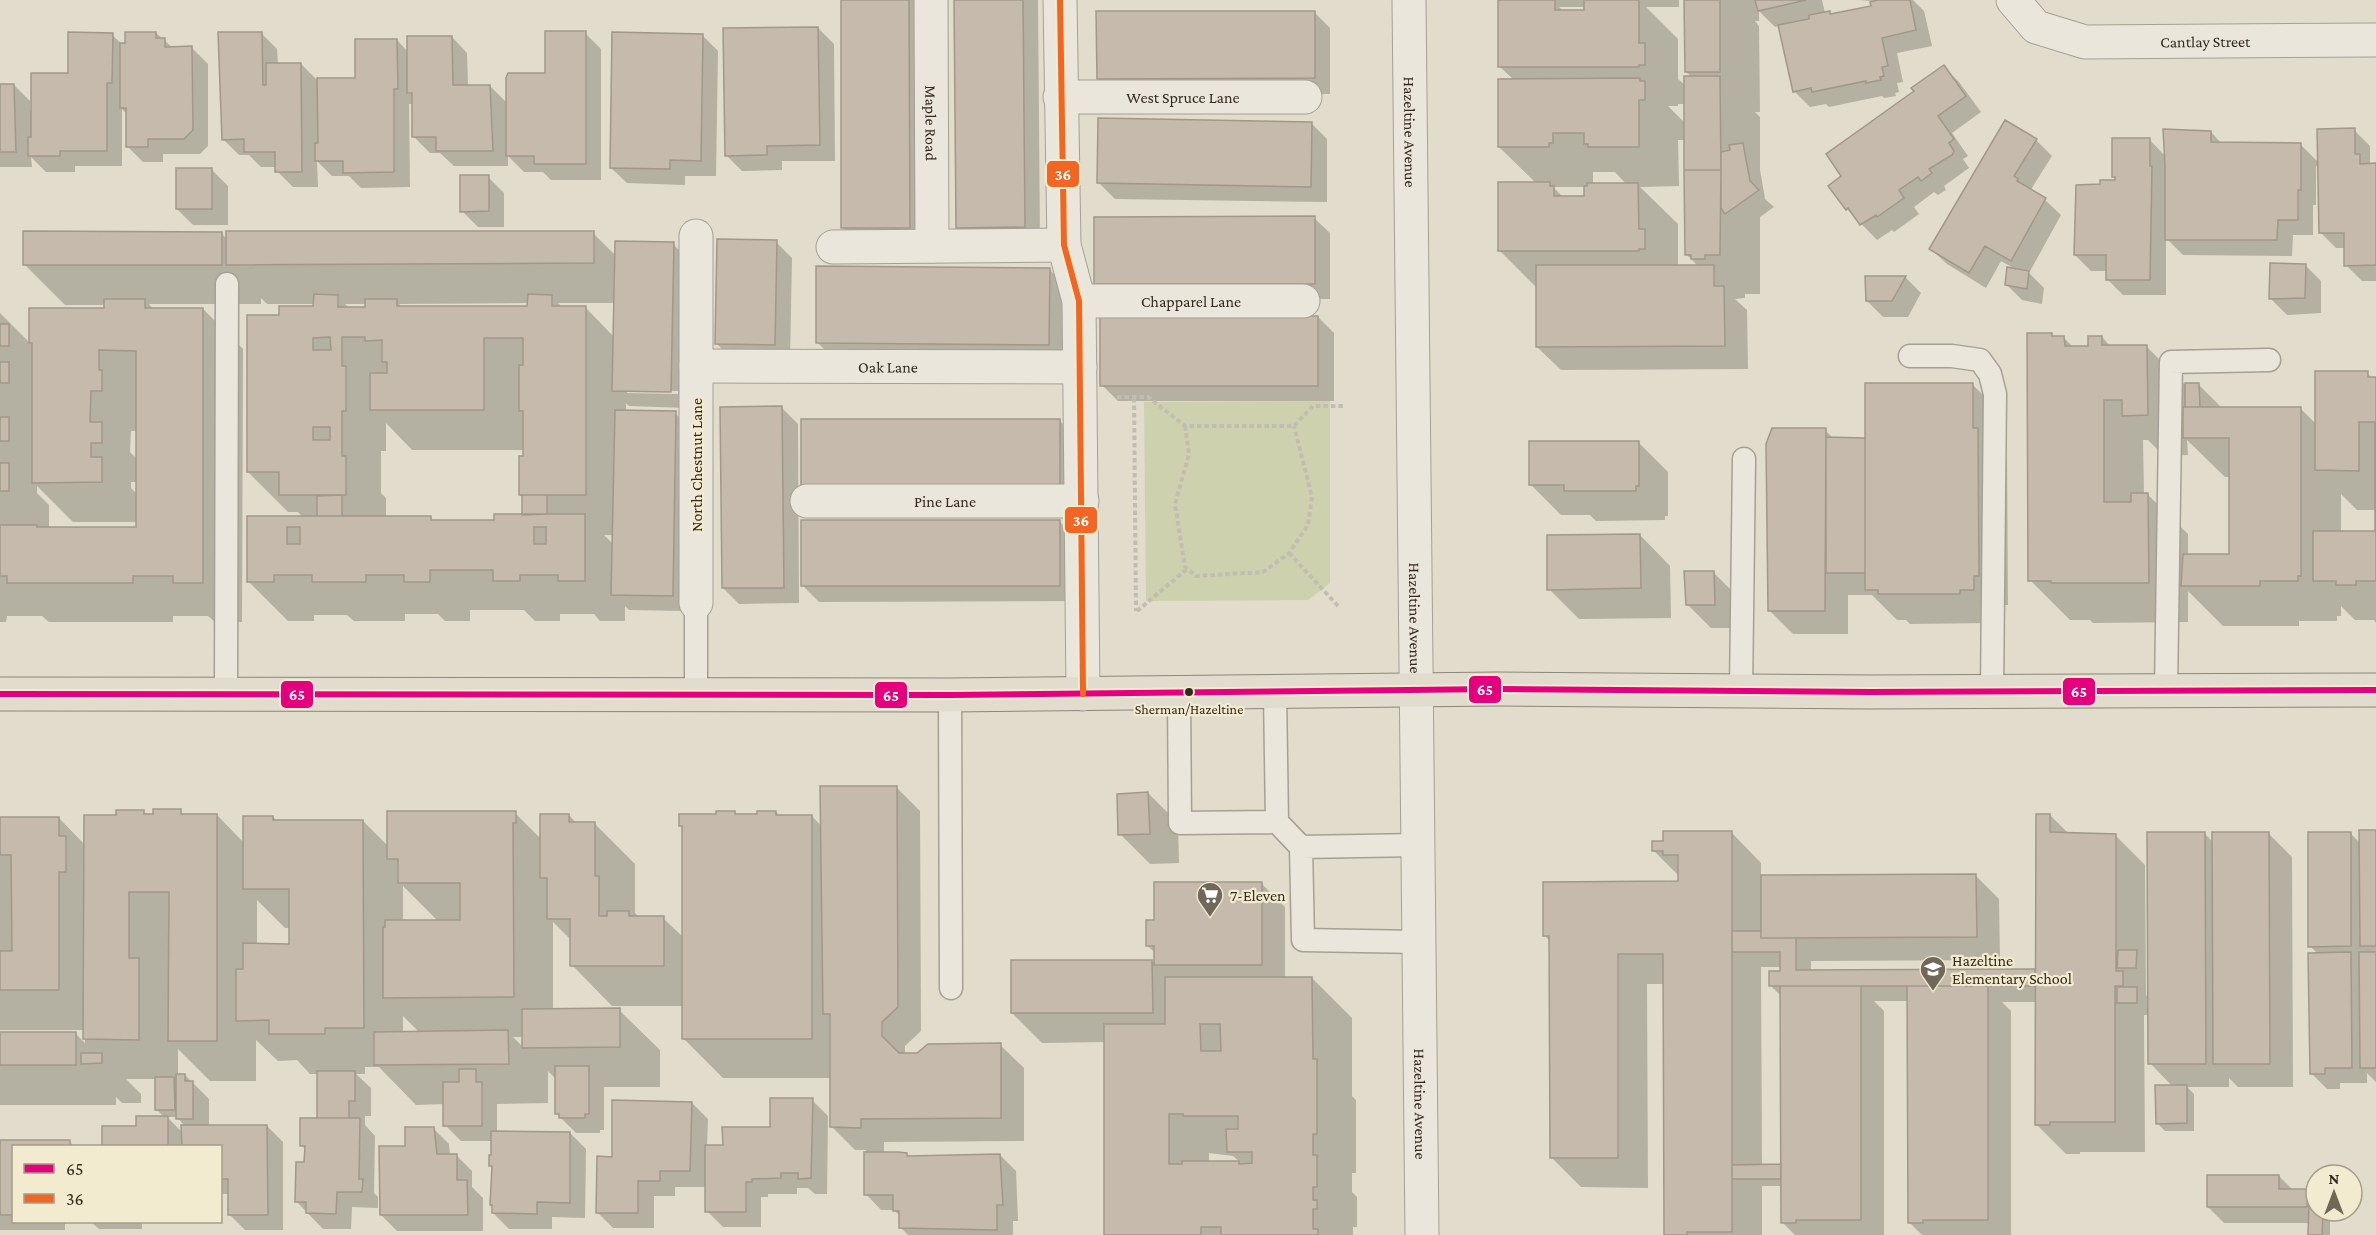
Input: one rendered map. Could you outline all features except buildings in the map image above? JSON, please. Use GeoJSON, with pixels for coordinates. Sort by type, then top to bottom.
{"type":"FeatureCollection","features":[{"type":"Feature","properties":{"kind":"main road"},"geometry":{"type":"LineString","coordinates":[[0,694],[950,695],[1418,689],[1992,692],[2376,690]]}},
{"type":"Feature","properties":{"kind":"street","name":"Maple Road"},"geometry":{"type":"LineString","coordinates":[[931,0],[932,246]]}},
{"type":"Feature","properties":{"kind":"street"},"geometry":{"type":"LineString","coordinates":[[1060,0],[1064,245],[1079,301],[1083,694]]}},
{"type":"Feature","properties":{"kind":"street","name":"Hazeltine Avenue"},"geometry":{"type":"LineString","coordinates":[[1409,0],[1422,1235]]}},
{"type":"Feature","properties":{"kind":"street","name":"Cantlay Street"},"geometry":{"type":"LineString","coordinates":[[2013,0],[2036,27],[2085,42],[2376,40]]}},
{"type":"Feature","properties":{"kind":"street","name":"West Spruce Lane"},"geometry":{"type":"LineString","coordinates":[[1060,97],[1305,97]]}},
{"type":"Feature","properties":{"kind":"street","name":"North Chestnut Lane"},"geometry":{"type":"LineString","coordinates":[[696,236],[696,603]]}},
{"type":"Feature","properties":{"kind":"street"},"geometry":{"type":"LineString","coordinates":[[834,247],[1064,245]]}},
{"type":"Feature","properties":{"kind":"street","name":"Chapparel Lane"},"geometry":{"type":"LineString","coordinates":[[1079,301],[1303,301]]}},
{"type":"Feature","properties":{"kind":"street","name":"Oak Lane"},"geometry":{"type":"LineString","coordinates":[[696,366],[1080,382]]}},
{"type":"Feature","properties":{"kind":"street","name":"Pine Lane"},"geometry":{"type":"LineString","coordinates":[[807,501],[1082,501]]}},
{"type":"Feature","properties":{"kind":"lane"},"geometry":{"type":"LineString","coordinates":[[226,694],[227,284]]}},
{"type":"Feature","properties":{"kind":"lane"},"geometry":{"type":"LineString","coordinates":[[1911,356],[1952,356],[1980,360],[1990,374],[1995,394],[1992,692]]}},
{"type":"Feature","properties":{"kind":"lane"},"geometry":{"type":"LineString","coordinates":[[2166,691],[2171,362],[2269,360]]}},
{"type":"Feature","properties":{"kind":"lane"},"geometry":{"type":"LineString","coordinates":[[1741,691],[1744,459]]}},
{"type":"Feature","properties":{"kind":"lane","name":"North Chestnut Lane"},"geometry":{"type":"LineString","coordinates":[[696,603],[696,695]]}},
{"type":"Feature","properties":{"kind":"lane"},"geometry":{"type":"LineString","coordinates":[[1275,692],[1278,822],[1301,847],[1303,940],[1420,942]]}},
{"type":"Feature","properties":{"kind":"lane"},"geometry":{"type":"LineString","coordinates":[[1179,693],[1180,823],[1278,822]]}},
{"type":"Feature","properties":{"kind":"lane"},"geometry":{"type":"LineString","coordinates":[[950,695],[951,988]]}},
{"type":"Feature","properties":{"kind":"lane"},"geometry":{"type":"LineString","coordinates":[[1301,847],[1419,845]]}},
{"type":"Feature","properties":{"kind":"path"},"geometry":{"type":"LineString","coordinates":[[1080,382],[1134,398],[1148,397],[1185,426],[1294,426],[1313,406],[1344,406]]}},
{"type":"Feature","properties":{"kind":"path"},"geometry":{"type":"LineString","coordinates":[[1134,398],[1136,611],[1186,569]]}},
{"type":"Feature","properties":{"kind":"path"},"geometry":{"type":"LineString","coordinates":[[1185,426],[1189,454],[1174,504],[1186,569],[1196,576],[1263,572],[1289,553],[1308,525],[1312,497],[1294,426]]}},
{"type":"Feature","properties":{"kind":"path"},"geometry":{"type":"LineString","coordinates":[[1289,553],[1340,608]]}},
{"type":"Feature","properties":{"kind":"green space"},"geometry":{"type":"Polygon","coordinates":[[[1330,401],[1330,583],[1308,600],[1146,601],[1144,402],[1330,401]]]}},
{"type":"Feature","properties":{"kind":"transit line","name":"36"},"geometry":{"type":"LineString","coordinates":[[1060,0],[1064,245],[1079,301],[1083,694]]}},
{"type":"Feature","properties":{"kind":"transit line","name":"65"},"geometry":{"type":"LineString","coordinates":[[0,694],[950,695],[1498,689],[1870,692],[2376,690]]}},
{"type":"Feature","properties":{"kind":"place","name":"Sherman/Hazeltine"},"geometry":{"type":"Point","coordinates":[1189,692]}},
{"type":"Feature","properties":{"kind":"place","name":"7-Eleven"},"geometry":{"type":"Point","coordinates":[1210,918]}},
{"type":"Feature","properties":{"kind":"place","name":"Hazeltine Elementary School"},"geometry":{"type":"Point","coordinates":[1933,992]}}]}
